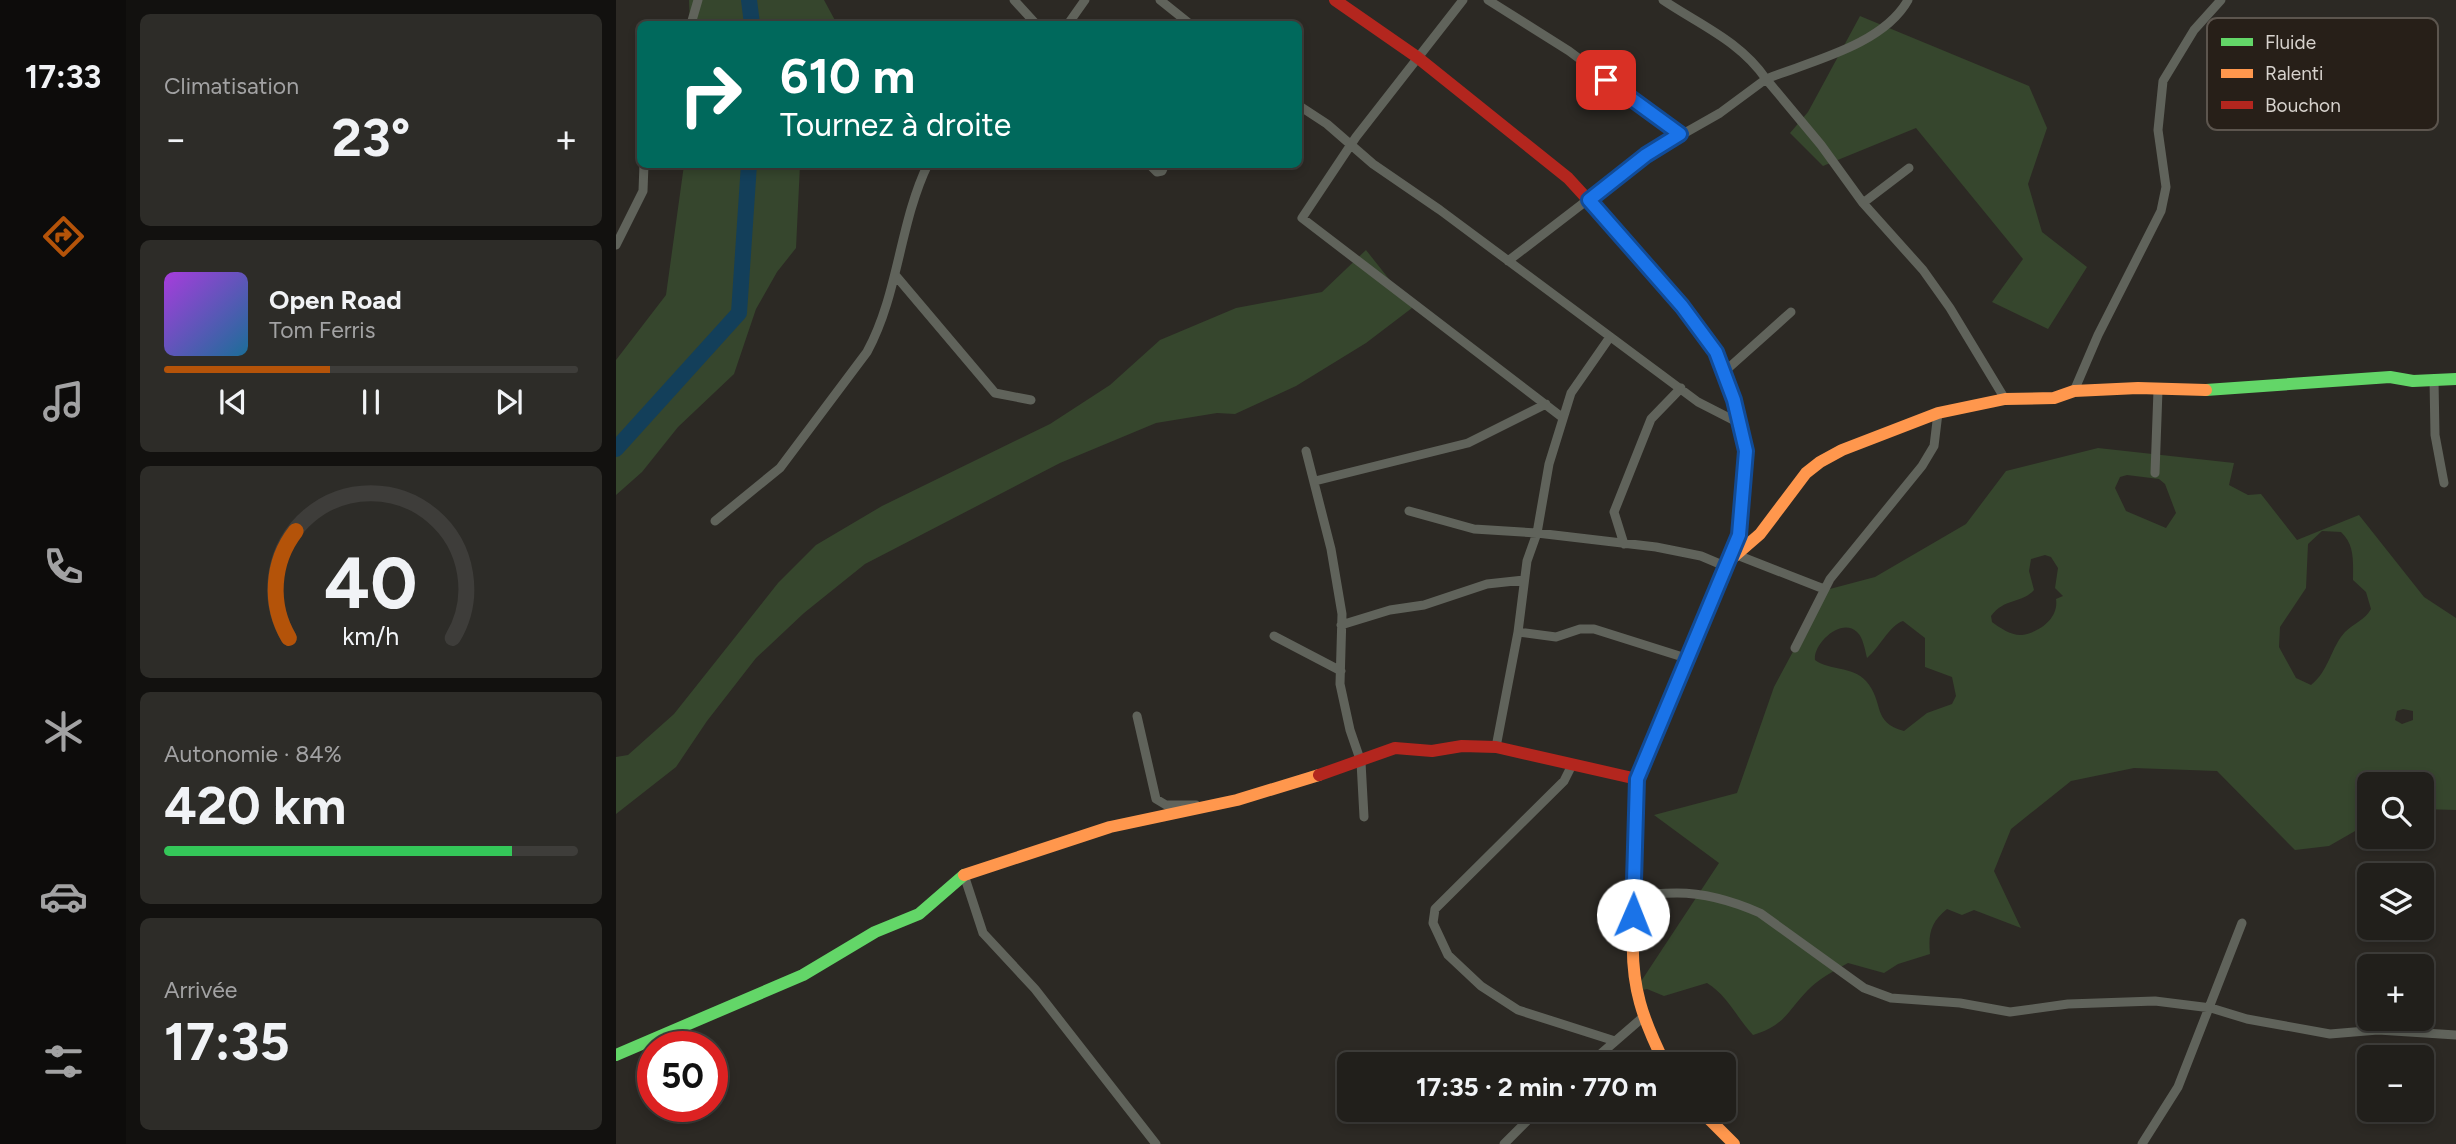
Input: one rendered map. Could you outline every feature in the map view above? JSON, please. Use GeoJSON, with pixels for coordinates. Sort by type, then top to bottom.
{"type":"FeatureCollection","features":[{"type":"Feature","properties":{"kind":"street"},"geometry":{"type":"LineString","coordinates":[[692,21],[698,0]]}},
{"type":"Feature","properties":{"kind":"street"},"geometry":{"type":"LineString","coordinates":[[1014,0],[1033,21]]}},
{"type":"Feature","properties":{"kind":"street"},"geometry":{"type":"LineString","coordinates":[[1070,21],[1085,0]]}},
{"type":"Feature","properties":{"kind":"street"},"geometry":{"type":"LineString","coordinates":[[1160,0],[1186,21]]}},
{"type":"Feature","properties":{"kind":"street"},"geometry":{"type":"LineString","coordinates":[[1335,0],[1417,57],[1534,147],[1589,200],[1682,306],[1716,352],[1741,424],[1746,451],[1745,485],[1739,535],[1732,561],[1637,779],[1632,959],[1642,1018],[1659,1052]]}},
{"type":"Feature","properties":{"kind":"street"},"geometry":{"type":"LineString","coordinates":[[1463,0],[1417,57],[1302,218],[1563,418]]}},
{"type":"Feature","properties":{"kind":"street"},"geometry":{"type":"LineString","coordinates":[[1488,0],[1569,51],[1680,134]]}},
{"type":"Feature","properties":{"kind":"street"},"geometry":{"type":"LineString","coordinates":[[1663,0],[1729,40],[1748,55],[1822,145],[1863,203],[1923,270],[1950,308],[2005,399]]}},
{"type":"Feature","properties":{"kind":"street"},"geometry":{"type":"LineString","coordinates":[[1508,261],[1646,155],[1720,113],[1766,79],[1862,41],[1891,20],[1908,0]]}},
{"type":"Feature","properties":{"kind":"street"},"geometry":{"type":"LineString","coordinates":[[2074,391],[2098,335],[2161,211],[2166,187],[2158,130],[2163,81],[2169,66],[2194,30],[2221,0]]}},
{"type":"Feature","properties":{"kind":"street"},"geometry":{"type":"LineString","coordinates":[[1302,108],[1698,402],[1741,424]]}},
{"type":"Feature","properties":{"kind":"street"},"geometry":{"type":"LineString","coordinates":[[616,245],[643,191],[644,168]]}},
{"type":"Feature","properties":{"kind":"street"},"geometry":{"type":"LineString","coordinates":[[715,521],[780,468],[856,371],[877,334],[896,276],[906,229],[927,168]]}},
{"type":"Feature","properties":{"kind":"street"},"geometry":{"type":"LineString","coordinates":[[1863,203],[1909,168]]}},
{"type":"Feature","properties":{"kind":"street"},"geometry":{"type":"LineString","coordinates":[[896,276],[995,393],[1003,397],[1031,400]]}},
{"type":"Feature","properties":{"kind":"street"},"geometry":{"type":"LineString","coordinates":[[1724,372],[1791,312]]}},
{"type":"Feature","properties":{"kind":"street"},"geometry":{"type":"LineString","coordinates":[[1496,747],[1518,632],[1527,561],[1537,533],[1549,464],[1571,393],[1610,337]]}},
{"type":"Feature","properties":{"kind":"street"},"geometry":{"type":"LineString","coordinates":[[1732,561],[1760,534],[1806,473],[1820,462],[1842,450],[1938,413],[2005,399],[2034,400],[2074,391],[2138,387],[2158,390],[2232,390],[2390,377],[2456,379]]}},
{"type":"Feature","properties":{"kind":"street"},"geometry":{"type":"LineString","coordinates":[[2434,380],[2435,435],[2444,483]]}},
{"type":"Feature","properties":{"kind":"street"},"geometry":{"type":"LineString","coordinates":[[1624,544],[1614,512],[1651,419],[1681,388]]}},
{"type":"Feature","properties":{"kind":"street"},"geometry":{"type":"LineString","coordinates":[[2155,473],[2158,390]]}},
{"type":"Feature","properties":{"kind":"street"},"geometry":{"type":"LineString","coordinates":[[1315,481],[1468,443],[1546,404]]}},
{"type":"Feature","properties":{"kind":"street"},"geometry":{"type":"LineString","coordinates":[[1795,648],[1824,589],[1860,540],[1922,466],[1934,446],[1938,413]]}},
{"type":"Feature","properties":{"kind":"street"},"geometry":{"type":"LineString","coordinates":[[1306,451],[1333,561],[1342,614],[1343,703],[1362,762],[1364,817]]}},
{"type":"Feature","properties":{"kind":"street"},"geometry":{"type":"LineString","coordinates":[[1409,511],[1474,529],[1537,533],[1732,561],[1824,589]]}},
{"type":"Feature","properties":{"kind":"street"},"geometry":{"type":"LineString","coordinates":[[1341,625],[1390,610],[1424,605],[1487,584],[1524,580]]}},
{"type":"Feature","properties":{"kind":"street"},"geometry":{"type":"LineString","coordinates":[[1518,632],[1556,636],[1580,629],[1594,629],[1689,659]]}},
{"type":"Feature","properties":{"kind":"street"},"geometry":{"type":"LineString","coordinates":[[1274,636],[1341,671]]}},
{"type":"Feature","properties":{"kind":"street"},"geometry":{"type":"LineString","coordinates":[[1137,716],[1153,793],[1160,803],[1219,804]]}},
{"type":"Feature","properties":{"kind":"street"},"geometry":{"type":"LineString","coordinates":[[616,1055],[659,1039],[704,1015],[803,975],[875,932],[912,918],[949,891],[964,875],[1110,827],[1219,804],[1362,762],[1395,748],[1432,751],[1462,746],[1496,747],[1637,779]]}},
{"type":"Feature","properties":{"kind":"street"},"geometry":{"type":"LineString","coordinates":[[1572,765],[1564,781],[1435,909],[1433,923],[1448,955],[1481,986],[1518,1010],[1615,1041]]}},
{"type":"Feature","properties":{"kind":"street"},"geometry":{"type":"LineString","coordinates":[[964,875],[983,933],[1035,989],[1156,1144]]}},
{"type":"Feature","properties":{"kind":"street"},"geometry":{"type":"LineString","coordinates":[[1633,888],[1646,895],[1689,894],[1745,906],[1760,913],[1864,988],[1891,998],[1960,1003],[2010,1012],[2129,1000],[2211,1008],[2247,1019],[2330,1034],[2378,1030],[2456,1035]]}},
{"type":"Feature","properties":{"kind":"street"},"geometry":{"type":"LineString","coordinates":[[2142,1144],[2171,1101],[2211,1008],[2242,923]]}},
{"type":"Feature","properties":{"kind":"street"},"geometry":{"type":"LineString","coordinates":[[1603,1052],[1642,1018]]}},
{"type":"Feature","properties":{"kind":"street"},"geometry":{"type":"LineString","coordinates":[[1504,1144],[1526,1122]]}},
{"type":"Feature","properties":{"kind":"street"},"geometry":{"type":"LineString","coordinates":[[1712,1122],[1734,1144]]}},
{"type":"Feature","properties":{"kind":"green space"},"geometry":{"type":"Polygon","coordinates":[[[689,0],[824,0],[835,21],[690,21],[689,0]]]}},
{"type":"Feature","properties":{"kind":"green space"},"geometry":{"type":"Polygon","coordinates":[[[1860,16],[2029,86],[2047,128],[2028,184],[2042,232],[2087,267],[2048,329],[1992,302],[2023,259],[1916,128],[1823,166],[1790,133],[1808,112],[1860,16]]]}},
{"type":"Feature","properties":{"kind":"green space"},"geometry":{"type":"Polygon","coordinates":[[[684,168],[800,168],[796,248],[777,272],[756,309],[734,374],[678,427],[642,472],[616,495],[616,360],[666,295],[684,168]]]}},
{"type":"Feature","properties":{"kind":"green space"},"geometry":{"type":"Polygon","coordinates":[[[1366,250],[1412,308],[1366,343],[1296,386],[1235,414],[1217,413],[1156,423],[1060,463],[865,564],[804,613],[756,658],[707,721],[676,767],[616,814],[616,757],[628,755],[674,714],[778,583],[816,545],[882,506],[1050,424],[1110,385],[1160,340],[1236,308],[1322,292],[1366,250]]]}},
{"type":"Feature","properties":{"kind":"green space"},"geometry":{"type":"Polygon","coordinates":[[[2098,448],[2234,463],[2229,485],[2248,495],[2261,494],[2297,540],[2359,515],[2424,597],[2456,618],[2456,810],[2434,809],[2434,772],[2357,772],[2357,830],[2329,846],[2295,850],[2217,771],[2134,768],[2071,781],[2011,829],[1994,871],[2021,928],[1974,910],[1962,915],[1947,909],[1932,928],[1930,954],[1898,964],[1884,973],[1848,963],[1811,987],[1778,1023],[1753,1035],[1726,1000],[1707,983],[1664,996],[1647,989],[1634,992],[1719,863],[1654,815],[1737,793],[1774,687],[1826,590],[1875,577],[1966,524],[2006,471],[2098,448]],[[2127,475],[2120,477],[2115,488],[2126,511],[2166,528],[2176,513],[2165,484],[2159,479],[2127,475]],[[2322,531],[2308,544],[2306,588],[2280,627],[2279,647],[2296,678],[2311,685],[2322,673],[2345,632],[2371,609],[2366,592],[2353,580],[2353,560],[2346,537],[2341,532],[2322,531]],[[2045,555],[2031,559],[2029,571],[2034,590],[2002,606],[1991,616],[1992,622],[2002,629],[2022,635],[2041,627],[2051,618],[2056,599],[2063,596],[2055,588],[2058,568],[2051,557],[2045,555]],[[1903,621],[1867,658],[1857,632],[1851,628],[1836,630],[1818,647],[1815,660],[1861,676],[1872,689],[1882,717],[1904,731],[1927,713],[1952,704],[1956,696],[1952,677],[1925,667],[1925,638],[1903,621]],[[2397,711],[2395,720],[2402,724],[2413,720],[2413,711],[2397,711]]]}},
{"type":"Feature","properties":{"kind":"waterway"},"geometry":{"type":"LineString","coordinates":[[749,0],[752,21]]}},
{"type":"Feature","properties":{"kind":"waterway"},"geometry":{"type":"LineString","coordinates":[[616,449],[739,313],[749,168]]}},
{"type":"Feature","properties":{"kind":"traffic: fast"},"geometry":{"type":"LineString","coordinates":[[1590,202],[1682,306],[1716,352],[1734,400],[1746,451],[1739,535],[1689,654]]}},
{"type":"Feature","properties":{"kind":"traffic: fast"},"geometry":{"type":"LineString","coordinates":[[2206,390],[2390,377],[2413,381],[2456,379]]}},
{"type":"Feature","properties":{"kind":"traffic: fast"},"geometry":{"type":"LineString","coordinates":[[616,1055],[803,975],[875,932],[919,914],[964,875]]}},
{"type":"Feature","properties":{"kind":"traffic: slow"},"geometry":{"type":"LineString","coordinates":[[1730,560],[1760,534],[1806,473],[1820,462],[1842,450],[1938,413],[2005,399],[2054,398],[2074,391],[2138,388],[2206,390]]}},
{"type":"Feature","properties":{"kind":"traffic: slow"},"geometry":{"type":"LineString","coordinates":[[964,875],[1110,827],[1237,800],[1319,775]]}},
{"type":"Feature","properties":{"kind":"traffic: slow"},"geometry":{"type":"LineString","coordinates":[[1633,937],[1636,988],[1650,1033],[1659,1052]]}},
{"type":"Feature","properties":{"kind":"traffic: slow"},"geometry":{"type":"LineString","coordinates":[[1712,1122],[1734,1144]]}},
{"type":"Feature","properties":{"kind":"traffic: jam"},"geometry":{"type":"LineString","coordinates":[[1335,0],[1417,57],[1568,178],[1590,202]]}},
{"type":"Feature","properties":{"kind":"traffic: jam"},"geometry":{"type":"LineString","coordinates":[[1633,937],[1637,779],[1689,654]]}},
{"type":"Feature","properties":{"kind":"traffic: jam"},"geometry":{"type":"LineString","coordinates":[[1319,775],[1395,748],[1432,751],[1462,746],[1496,747],[1637,779]]}},
{"type":"Feature","properties":{"kind":"route"},"geometry":{"type":"LineString","coordinates":[[1606,80],[1680,134],[1646,155],[1589,200],[1682,306],[1716,352],[1734,400],[1746,451],[1739,535],[1637,779],[1632,866],[1633,915]]}}]}
